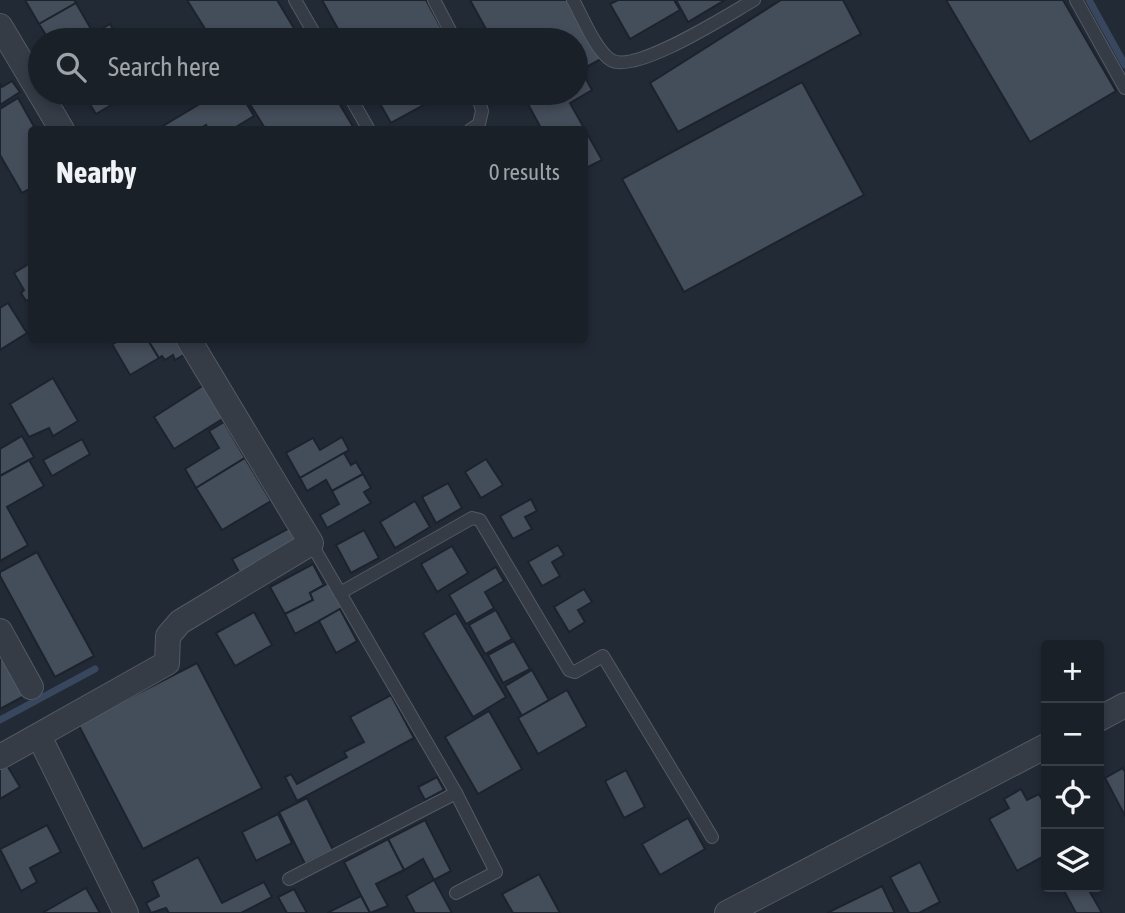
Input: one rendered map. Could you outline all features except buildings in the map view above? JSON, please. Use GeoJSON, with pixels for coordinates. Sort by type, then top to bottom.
{"type":"FeatureCollection","features":[{"type":"Feature","properties":{"kind":"street"},"geometry":{"type":"LineString","coordinates":[[0,26],[28,73]]}},
{"type":"Feature","properties":{"kind":"street"},"geometry":{"type":"LineString","coordinates":[[47,105],[60,126]]}},
{"type":"Feature","properties":{"kind":"street"},"geometry":{"type":"LineString","coordinates":[[0,757],[167,663],[168,636],[180,622],[311,543],[191,343]]}},
{"type":"Feature","properties":{"kind":"street"},"geometry":{"type":"LineString","coordinates":[[0,631],[31,687]]}},
{"type":"Feature","properties":{"kind":"street"},"geometry":{"type":"LineString","coordinates":[[1104,716],[1125,705]]}},
{"type":"Feature","properties":{"kind":"street"},"geometry":{"type":"LineString","coordinates":[[39,736],[126,913]]}},
{"type":"Feature","properties":{"kind":"street"},"geometry":{"type":"LineString","coordinates":[[727,913],[1041,750]]}},
{"type":"Feature","properties":{"kind":"lane"},"geometry":{"type":"LineString","coordinates":[[295,0],[311,28]]}},
{"type":"Feature","properties":{"kind":"lane"},"geometry":{"type":"LineString","coordinates":[[434,0],[449,28]]}},
{"type":"Feature","properties":{"kind":"lane"},"geometry":{"type":"LineString","coordinates":[[573,0],[603,54],[613,62],[626,63],[659,53],[754,0]]}},
{"type":"Feature","properties":{"kind":"lane"},"geometry":{"type":"LineString","coordinates":[[1076,0],[1125,88]]}},
{"type":"Feature","properties":{"kind":"lane"},"geometry":{"type":"LineString","coordinates":[[355,105],[367,126]]}},
{"type":"Feature","properties":{"kind":"lane"},"geometry":{"type":"LineString","coordinates":[[476,126],[482,111],[480,105]]}},
{"type":"Feature","properties":{"kind":"lane"},"geometry":{"type":"LineString","coordinates":[[340,593],[472,518],[480,520],[569,670],[575,672],[603,656],[712,837]]}},
{"type":"Feature","properties":{"kind":"lane"},"geometry":{"type":"LineString","coordinates":[[311,543],[456,793],[496,872],[456,894]]}},
{"type":"Feature","properties":{"kind":"lane"},"geometry":{"type":"LineString","coordinates":[[289,879],[456,793]]}},
{"type":"Feature","properties":{"kind":"waterway"},"geometry":{"type":"LineString","coordinates":[[1089,0],[1125,65]]}},
{"type":"Feature","properties":{"kind":"waterway"},"geometry":{"type":"LineString","coordinates":[[0,720],[95,669]]}}]}
